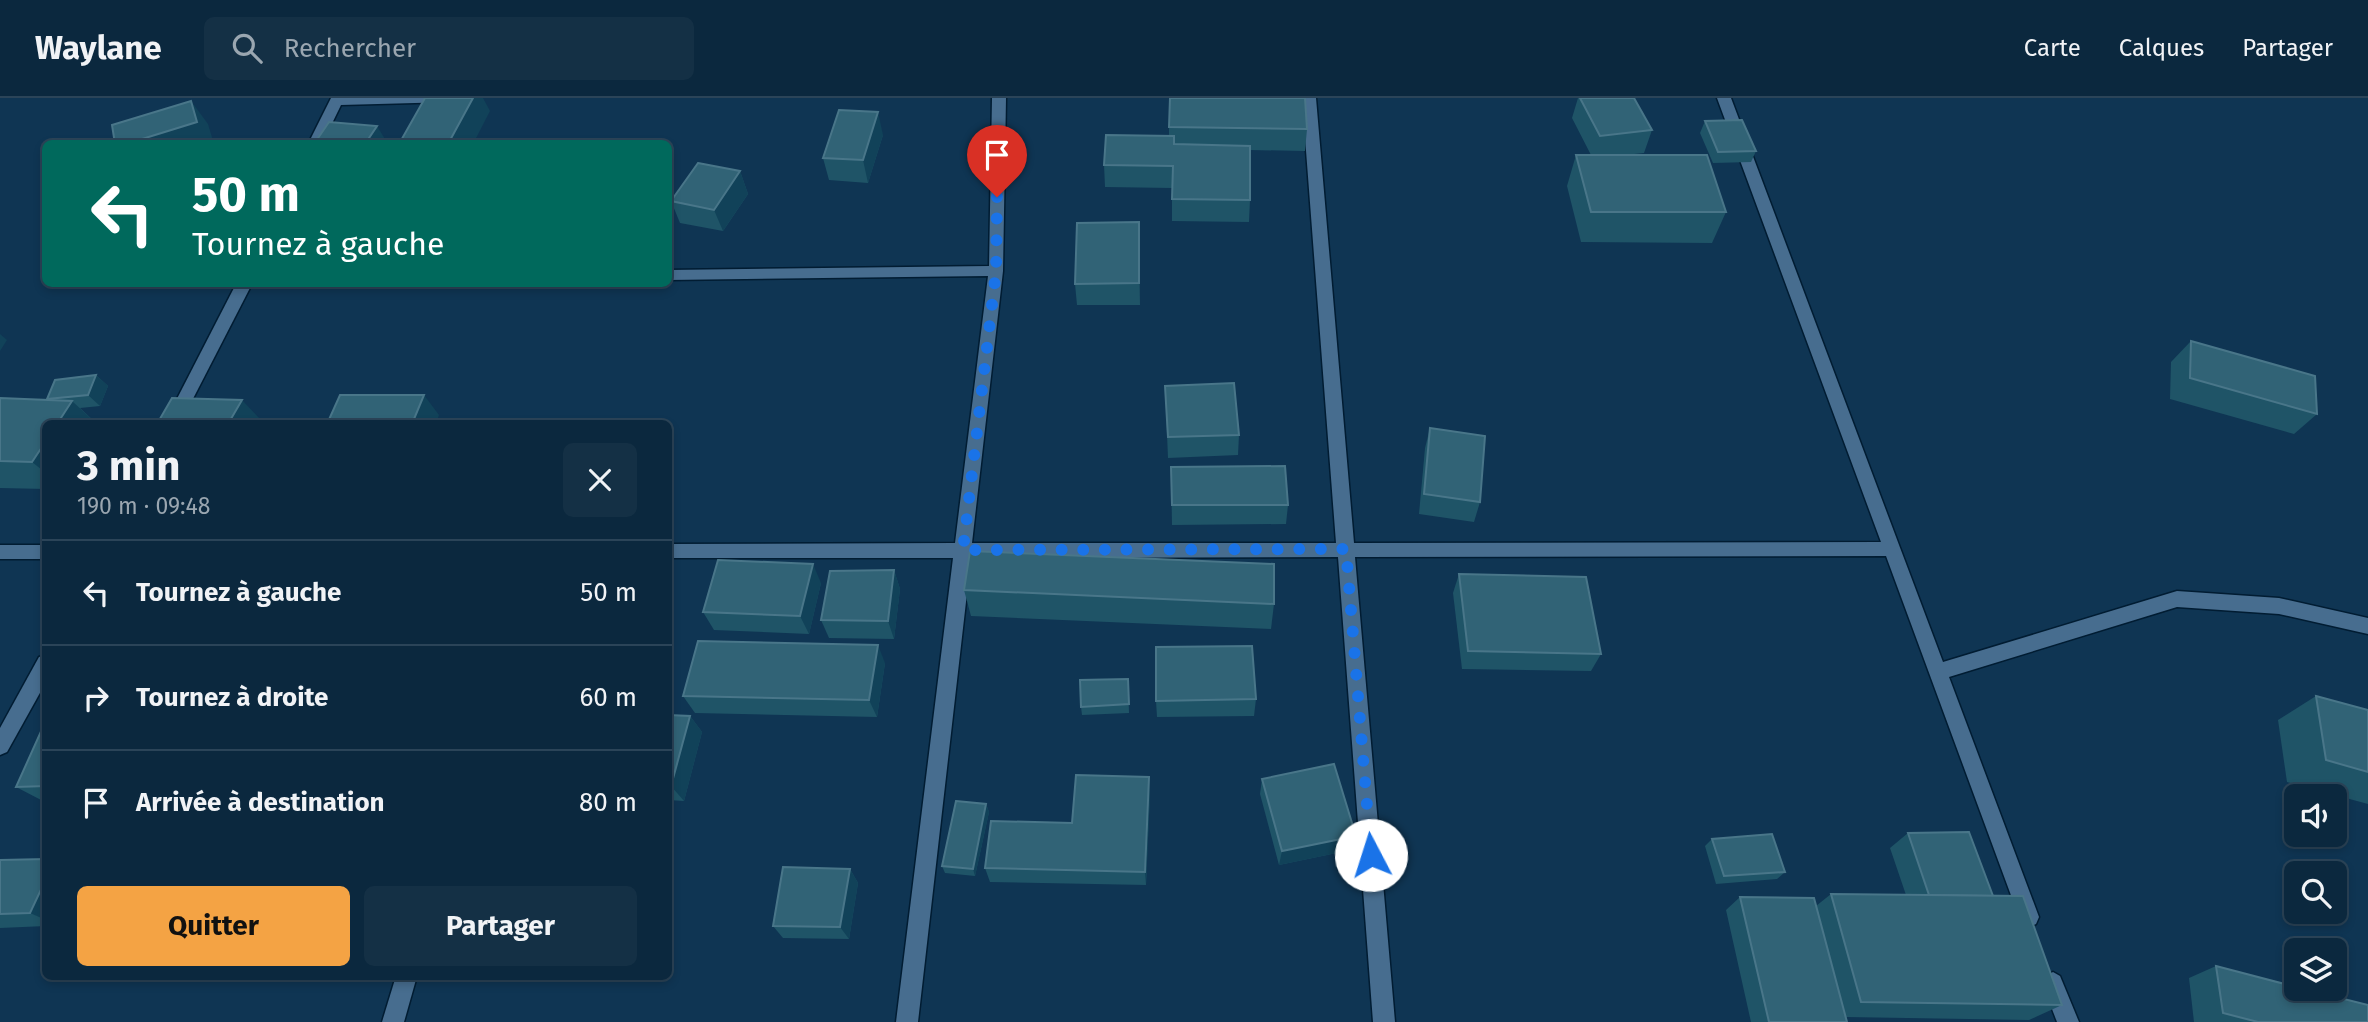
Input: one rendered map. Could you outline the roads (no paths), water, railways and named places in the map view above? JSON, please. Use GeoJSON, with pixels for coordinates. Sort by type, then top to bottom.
{"type":"FeatureCollection","features":[{"type":"Feature","properties":{"kind":"street"},"geometry":{"type":"LineString","coordinates":[[317,140],[337,99],[452,98]]}},
{"type":"Feature","properties":{"kind":"street"},"geometry":{"type":"LineString","coordinates":[[907,1022],[996,271],[999,98]]}},
{"type":"Feature","properties":{"kind":"street"},"geometry":{"type":"LineString","coordinates":[[1309,98],[1384,1022]]}},
{"type":"Feature","properties":{"kind":"street"},"geometry":{"type":"LineString","coordinates":[[1724,98],[2034,931]]}},
{"type":"Feature","properties":{"kind":"street"},"geometry":{"type":"LineString","coordinates":[[672,275],[996,271]]}},
{"type":"Feature","properties":{"kind":"street"},"geometry":{"type":"LineString","coordinates":[[174,420],[242,287]]}},
{"type":"Feature","properties":{"kind":"street"},"geometry":{"type":"LineString","coordinates":[[672,551],[1893,549]]}},
{"type":"Feature","properties":{"kind":"street"},"geometry":{"type":"LineString","coordinates":[[0,552],[42,552]]}},
{"type":"Feature","properties":{"kind":"street"},"geometry":{"type":"LineString","coordinates":[[1938,672],[2177,599],[2278,606],[2368,626]]}},
{"type":"Feature","properties":{"kind":"street"},"geometry":{"type":"LineString","coordinates":[[0,746],[42,670]]}},
{"type":"Feature","properties":{"kind":"street"},"geometry":{"type":"LineString","coordinates":[[2049,970],[2068,1022]]}},
{"type":"Feature","properties":{"kind":"street"},"geometry":{"type":"LineString","coordinates":[[393,1022],[406,980]]}}]}
